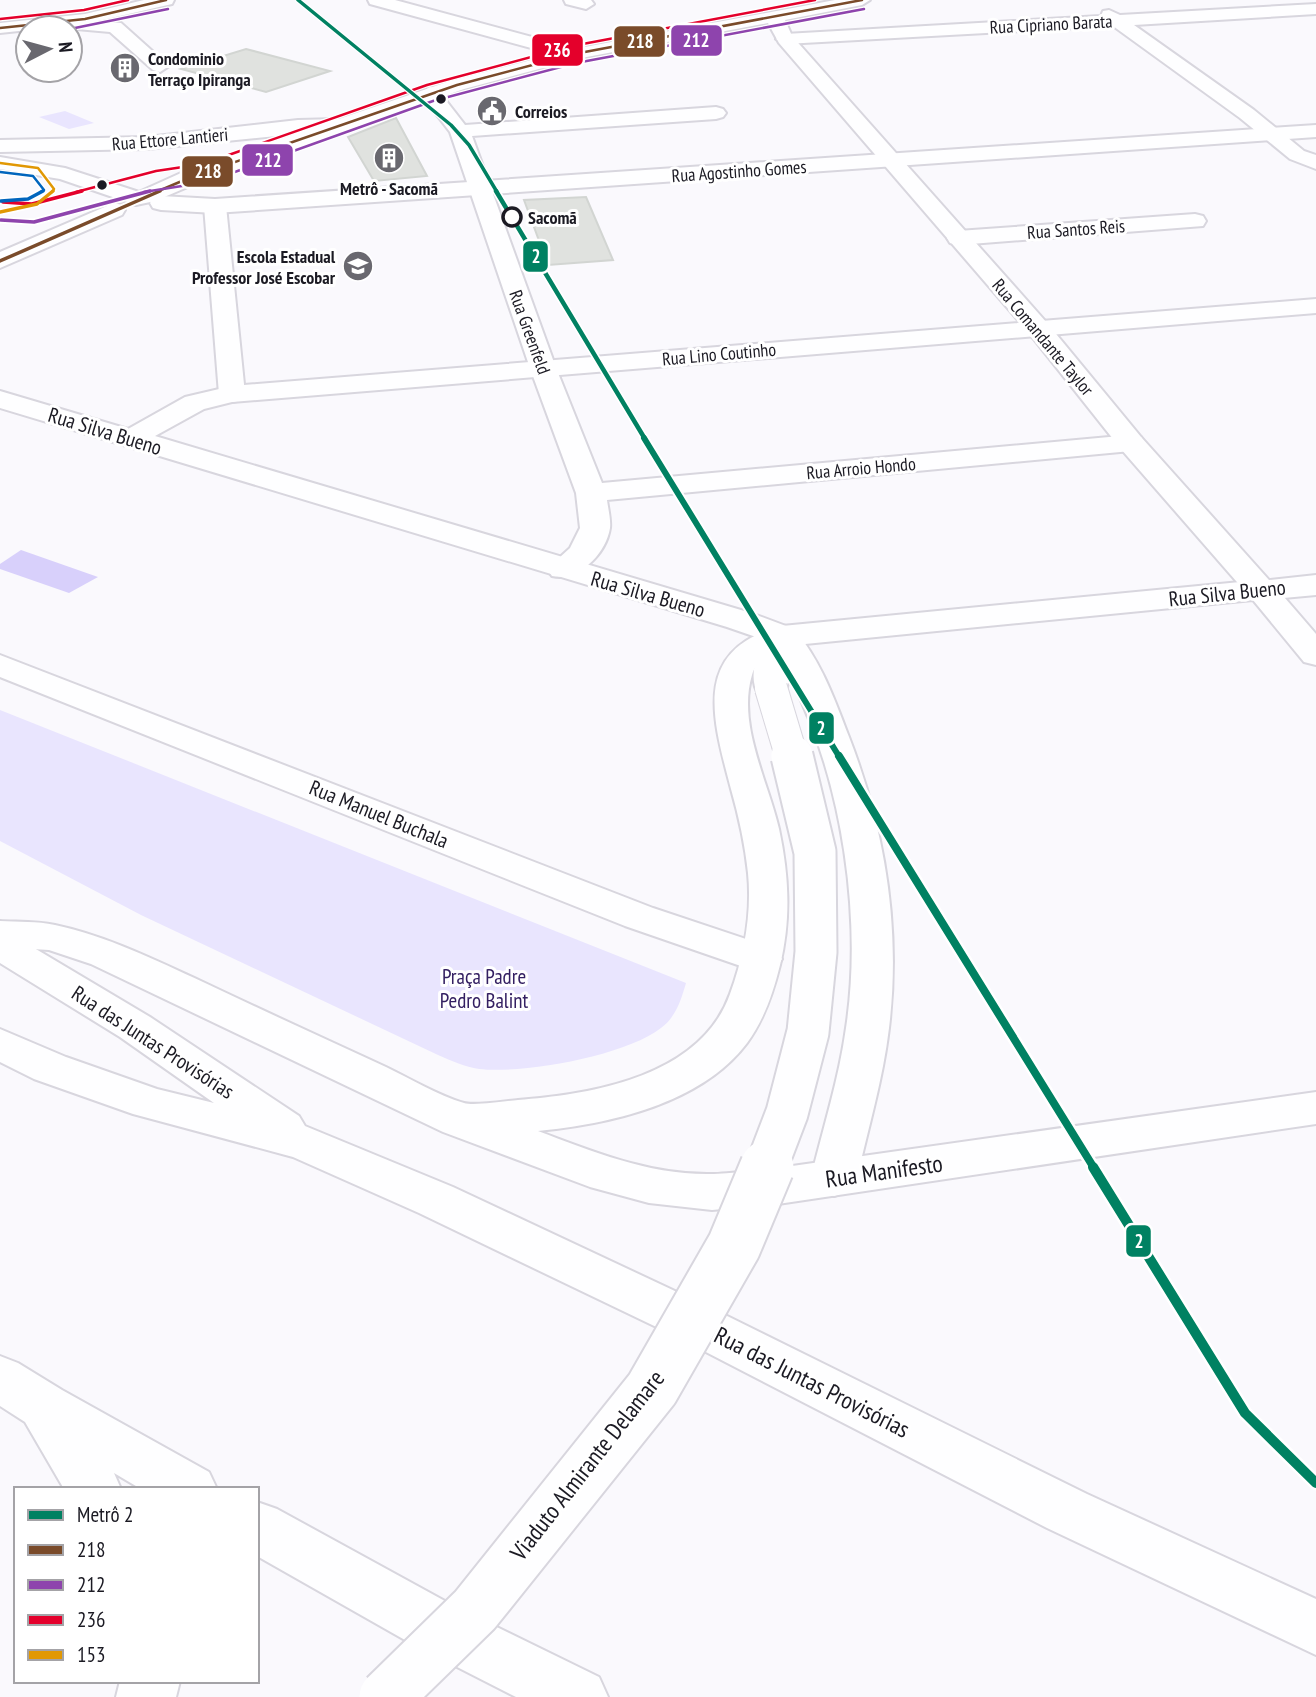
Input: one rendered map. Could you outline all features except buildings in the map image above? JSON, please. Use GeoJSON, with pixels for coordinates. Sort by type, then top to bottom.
{"type":"FeatureCollection","features":[{"type":"Feature","properties":{"kind":"main road"},"geometry":{"type":"LineString","coordinates":[[79,14],[90,9],[92,4],[89,0]]}},
{"type":"Feature","properties":{"kind":"main road"},"geometry":{"type":"LineString","coordinates":[[84,21],[118,19],[166,0]]}},
{"type":"Feature","properties":{"kind":"main road"},"geometry":{"type":"LineString","coordinates":[[376,0],[574,54]]}},
{"type":"Feature","properties":{"kind":"main road"},"geometry":{"type":"LineString","coordinates":[[148,199],[430,93],[574,54],[862,0]]}},
{"type":"Feature","properties":{"kind":"main road"},"geometry":{"type":"LineString","coordinates":[[1087,0],[1277,133],[1297,155],[1314,161]]}},
{"type":"Feature","properties":{"kind":"main road","name":"Rua Cipriano Barata"},"geometry":{"type":"LineString","coordinates":[[785,39],[1316,9]]}},
{"type":"Feature","properties":{"kind":"main road","name":"Rua Comandante Taylor"},"geometry":{"type":"LineString","coordinates":[[776,16],[777,26],[785,39],[1038,328],[1131,443],[1316,655]]}},
{"type":"Feature","properties":{"kind":"main road"},"geometry":{"type":"LineString","coordinates":[[118,19],[160,66]]}},
{"type":"Feature","properties":{"kind":"main road","name":"Rua Greenfeld"},"geometry":{"type":"LineString","coordinates":[[430,93],[460,131],[543,368],[591,493],[596,528],[583,553],[564,569]]}},
{"type":"Feature","properties":{"kind":"main road"},"geometry":{"type":"LineString","coordinates":[[460,131],[716,113]]}},
{"type":"Feature","properties":{"kind":"main road","name":"Rua Ettore Lantieri"},"geometry":{"type":"LineString","coordinates":[[0,146],[147,143],[298,126],[340,125]]}},
{"type":"Feature","properties":{"kind":"main road","name":"Rua Agostinho Gomes"},"geometry":{"type":"LineString","coordinates":[[0,163],[63,175],[148,199],[215,206],[1316,131]]}},
{"type":"Feature","properties":{"kind":"main road"},"geometry":{"type":"LineString","coordinates":[[215,206],[232,394]]}},
{"type":"Feature","properties":{"kind":"main road"},"geometry":{"type":"LineString","coordinates":[[0,261],[114,210]]}},
{"type":"Feature","properties":{"kind":"main road","name":"Rua Santos Reis"},"geometry":{"type":"LineString","coordinates":[[958,238],[1195,220]]}},
{"type":"Feature","properties":{"kind":"main road","name":"Rua Lino Coutinho"},"geometry":{"type":"LineString","coordinates":[[132,438],[195,403],[232,394],[1316,306]]}},
{"type":"Feature","properties":{"kind":"main road","name":"Rua Silva Bueno"},"geometry":{"type":"LineString","coordinates":[[0,399],[761,626],[782,636],[1316,584]]}},
{"type":"Feature","properties":{"kind":"main road","name":"Rua Arroio Hondo"},"geometry":{"type":"LineString","coordinates":[[591,493],[1131,443]]}},
{"type":"Feature","properties":{"kind":"main road"},"geometry":{"type":"LineString","coordinates":[[0,934],[52,937],[106,954],[459,1120],[573,1112],[633,1097],[689,1070],[728,1038],[751,998],[768,925],[767,875],[757,814],[733,737],[731,696],[737,670],[750,648],[782,636],[796,651],[832,737],[857,809],[870,877],[872,958],[868,1027],[834,1178]]}},
{"type":"Feature","properties":{"kind":"main road","name":"Viaduto Almirante Delamare"},"geometry":{"type":"LineString","coordinates":[[386,1697],[475,1610],[652,1389],[734,1246],[767,1167],[787,1113],[808,1032],[816,952],[815,852],[798,776],[771,688],[773,657],[782,636]]}},
{"type":"Feature","properties":{"kind":"main road","name":"Rua Manuel Buchala"},"geometry":{"type":"LineString","coordinates":[[0,665],[639,917],[761,959]]}},
{"type":"Feature","properties":{"kind":"main road","name":"Rua das Juntas Provisórias"},"geometry":{"type":"LineString","coordinates":[[0,945],[135,1027],[305,1143]]}},
{"type":"Feature","properties":{"kind":"main road","name":"Rua das Juntas Provisórias"},"geometry":{"type":"LineString","coordinates":[[0,1044],[50,1068],[149,1103],[305,1143],[436,1200],[691,1321],[1067,1511],[1316,1628]]}},
{"type":"Feature","properties":{"kind":"main road","name":"Rua Manifesto"},"geometry":{"type":"LineString","coordinates":[[459,1120],[607,1175],[649,1185],[712,1192],[834,1178],[1316,1108]]}},
{"type":"Feature","properties":{"kind":"main road"},"geometry":{"type":"LineString","coordinates":[[0,1378],[43,1406],[186,1487]]}},
{"type":"Feature","properties":{"kind":"main road"},"geometry":{"type":"LineString","coordinates":[[43,1406],[93,1487]]}},
{"type":"Feature","properties":{"kind":"main road"},"geometry":{"type":"LineString","coordinates":[[259,1528],[433,1625],[578,1697]]}},
{"type":"Feature","properties":{"kind":"main road"},"geometry":{"type":"LineString","coordinates":[[422,1697],[433,1625]]}},
{"type":"Feature","properties":{"kind":"green space"},"geometry":{"type":"Polygon","coordinates":[[[65,111],[94,123],[69,129],[39,117],[65,111]]]}},
{"type":"Feature","properties":{"kind":"green space","name":"Praça Padre Pedro Balint"},"geometry":{"type":"Polygon","coordinates":[[[0,710],[686,983],[680,1002],[661,1028],[645,1038],[599,1055],[521,1069],[479,1069],[458,1064],[141,915],[0,841],[0,710]]]}},
{"type":"Feature","properties":{"kind":"shaded area"},"geometry":{"type":"Polygon","coordinates":[[[21,550],[98,577],[69,593],[0,569],[0,564],[21,550]]]}},
{"type":"Feature","properties":{"kind":"metro line","name":"2"},"geometry":{"type":"LineString","coordinates":[[298,0],[451,125],[469,145],[703,537],[1245,1413],[1316,1483]]}},
{"type":"Feature","properties":{"kind":"transit line","name":"236"},"geometry":{"type":"LineString","coordinates":[[0,19],[84,10],[128,0]]}},
{"type":"Feature","properties":{"kind":"transit line","name":"218"},"geometry":{"type":"LineString","coordinates":[[0,28],[85,19],[166,0]]}},
{"type":"Feature","properties":{"kind":"transit line","name":"236"},"geometry":{"type":"LineString","coordinates":[[3,202],[32,204],[156,171],[203,164],[427,85],[572,46],[815,0]]}},
{"type":"Feature","properties":{"kind":"transit line","name":"218"},"geometry":{"type":"LineString","coordinates":[[0,261],[189,178],[457,85],[574,54],[862,0]]}},
{"type":"Feature","properties":{"kind":"transit line","name":"212"},"geometry":{"type":"LineString","coordinates":[[84,26],[168,9]]}},
{"type":"Feature","properties":{"kind":"transit line","name":"212"},"geometry":{"type":"LineString","coordinates":[[1,220],[34,222],[160,188],[207,182],[433,101],[576,63],[864,9]]}},
{"type":"Feature","properties":{"kind":"transit line","name":"153"},"geometry":{"type":"LineString","coordinates":[[0,163],[38,168],[54,189],[37,204],[0,212]]}},
{"type":"Feature","properties":{"kind":"transit line"},"geometry":{"type":"LineString","coordinates":[[0,172],[33,176],[44,190],[28,199],[1,201]]}},
{"type":"Feature","properties":{"kind":"place","name":"Condominio Terraço Ipiranga"},"geometry":{"type":"Point","coordinates":[125,68]}},
{"type":"Feature","properties":{"kind":"place","name":"Correios"},"geometry":{"type":"Point","coordinates":[492,111]}},
{"type":"Feature","properties":{"kind":"place","name":"Metrô - Sacomã"},"geometry":{"type":"Point","coordinates":[389,158]}},
{"type":"Feature","properties":{"kind":"place","name":"Sacomã"},"geometry":{"type":"Point","coordinates":[512,217]}},
{"type":"Feature","properties":{"kind":"place","name":"Escola Estadual Professor José Escobar"},"geometry":{"type":"Point","coordinates":[358,266]}}]}
